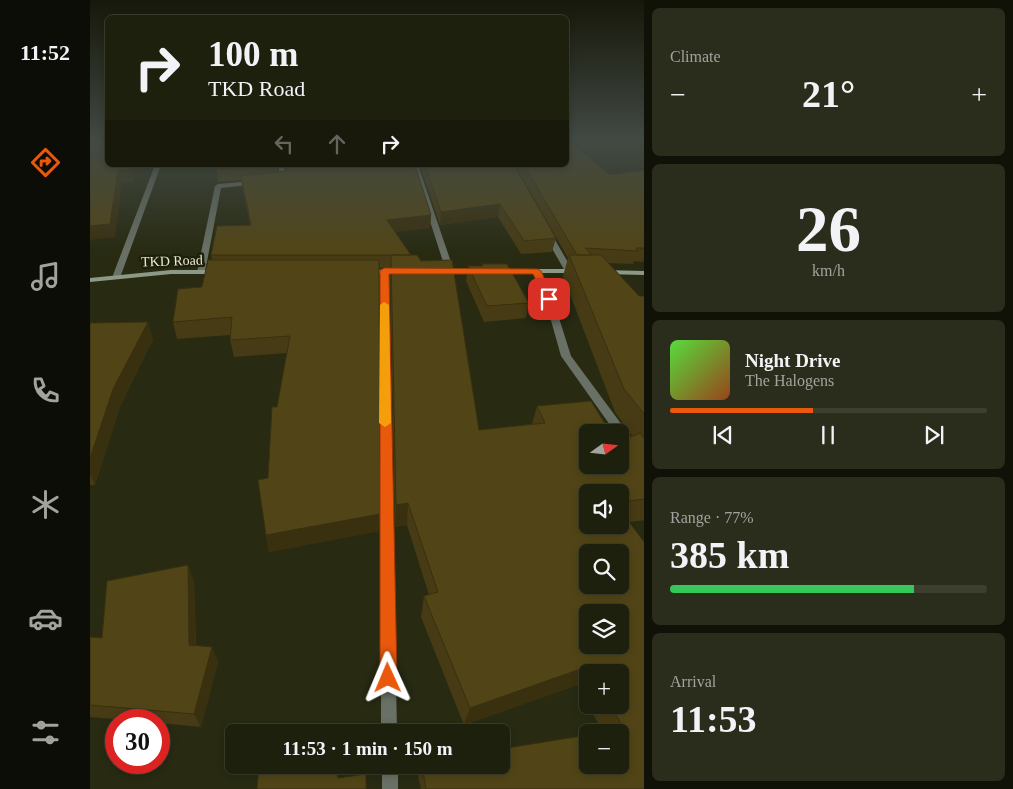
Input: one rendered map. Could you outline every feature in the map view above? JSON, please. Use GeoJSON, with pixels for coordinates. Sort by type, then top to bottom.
{"type":"FeatureCollection","features":[{"type":"Feature","properties":{"kind":"street"},"geometry":{"type":"LineString","coordinates":[[118,276],[153,178]]}},
{"type":"Feature","properties":{"kind":"street"},"geometry":{"type":"LineString","coordinates":[[275,182],[284,181],[283,178]]}},
{"type":"Feature","properties":{"kind":"street"},"geometry":{"type":"LineString","coordinates":[[419,178],[450,271]]}},
{"type":"Feature","properties":{"kind":"street"},"geometry":{"type":"LineString","coordinates":[[201,272],[218,186],[265,182]]}},
{"type":"Feature","properties":{"kind":"street"},"geometry":{"type":"LineString","coordinates":[[544,228],[569,271]]}},
{"type":"Feature","properties":{"kind":"street"},"geometry":{"type":"LineString","coordinates":[[384,271],[389,724]]}},
{"type":"Feature","properties":{"kind":"street"},"geometry":{"type":"LineString","coordinates":[[354,272],[412,271]]}},
{"type":"Feature","properties":{"kind":"street"},"geometry":{"type":"LineString","coordinates":[[431,271],[644,273]]}},
{"type":"Feature","properties":{"kind":"street"},"geometry":{"type":"LineString","coordinates":[[537,271],[549,299],[566,356],[644,466]]}},
{"type":"Feature","properties":{"kind":"street","name":"TKD Road"},"geometry":{"type":"LineString","coordinates":[[91,281],[118,276],[171,272],[230,272]]}},
{"type":"Feature","properties":{"kind":"street"},"geometry":{"type":"LineString","coordinates":[[390,774],[390,789]]}},
{"type":"Feature","properties":{"kind":"building"},"geometry":{"type":"Polygon","coordinates":[[[90,178],[117,178],[110,224],[90,226],[90,178]]]}},
{"type":"Feature","properties":{"kind":"building"},"geometry":{"type":"Polygon","coordinates":[[[241,178],[419,178],[431,215],[387,220],[411,255],[211,255],[217,226],[251,225],[241,178]]]}},
{"type":"Feature","properties":{"kind":"building"},"geometry":{"type":"Polygon","coordinates":[[[429,178],[521,178],[556,238],[524,241],[500,204],[441,212],[429,178]]]}},
{"type":"Feature","properties":{"kind":"building"},"geometry":{"type":"Polygon","coordinates":[[[532,178],[644,178],[644,248],[636,248],[638,251],[585,248],[592,255],[577,255],[532,178]]]}},
{"type":"Feature","properties":{"kind":"building"},"geometry":{"type":"Polygon","coordinates":[[[391,255],[417,255],[421,261],[452,260],[479,430],[545,423],[537,406],[591,401],[605,424],[579,424],[579,474],[629,474],[629,438],[640,433],[644,438],[644,499],[629,501],[629,484],[579,484],[579,534],[629,534],[629,522],[644,542],[644,789],[426,789],[424,774],[510,774],[510,748],[579,736],[579,774],[629,774],[629,724],[621,724],[615,714],[629,714],[629,664],[579,664],[579,670],[470,708],[424,596],[438,592],[408,503],[396,505],[391,255]]]}},
{"type":"Feature","properties":{"kind":"building"},"geometry":{"type":"Polygon","coordinates":[[[569,255],[601,255],[639,296],[644,296],[644,414],[624,389],[569,255]]]}},
{"type":"Feature","properties":{"kind":"building"},"geometry":{"type":"Polygon","coordinates":[[[208,260],[379,260],[380,514],[266,535],[258,480],[268,478],[272,407],[277,407],[290,336],[230,340],[232,317],[173,322],[178,289],[202,287],[208,260]]]}},
{"type":"Feature","properties":{"kind":"building"},"geometry":{"type":"Polygon","coordinates":[[[482,264],[507,264],[529,303],[487,306],[468,266],[483,266],[482,264]]]}},
{"type":"Feature","properties":{"kind":"building"},"geometry":{"type":"Polygon","coordinates":[[[148,322],[113,389],[90,458],[90,323],[148,322]]]}},
{"type":"Feature","properties":{"kind":"building"},"geometry":{"type":"Polygon","coordinates":[[[188,565],[189,645],[212,647],[194,714],[170,712],[170,709],[136,709],[90,705],[90,637],[102,638],[107,581],[188,565]]]}},
{"type":"Feature","properties":{"kind":"building"},"geometry":{"type":"Polygon","coordinates":[[[258,774],[337,774],[338,778],[366,774],[366,789],[257,789],[258,774]]]}},
{"type":"Feature","properties":{"kind":"slow traffic"},"geometry":{"type":"LineString","coordinates":[[384,305],[385,423]]}},
{"type":"Feature","properties":{"kind":"route"},"geometry":{"type":"LineString","coordinates":[[388,678],[384,271],[537,271],[549,299]]}}]}
